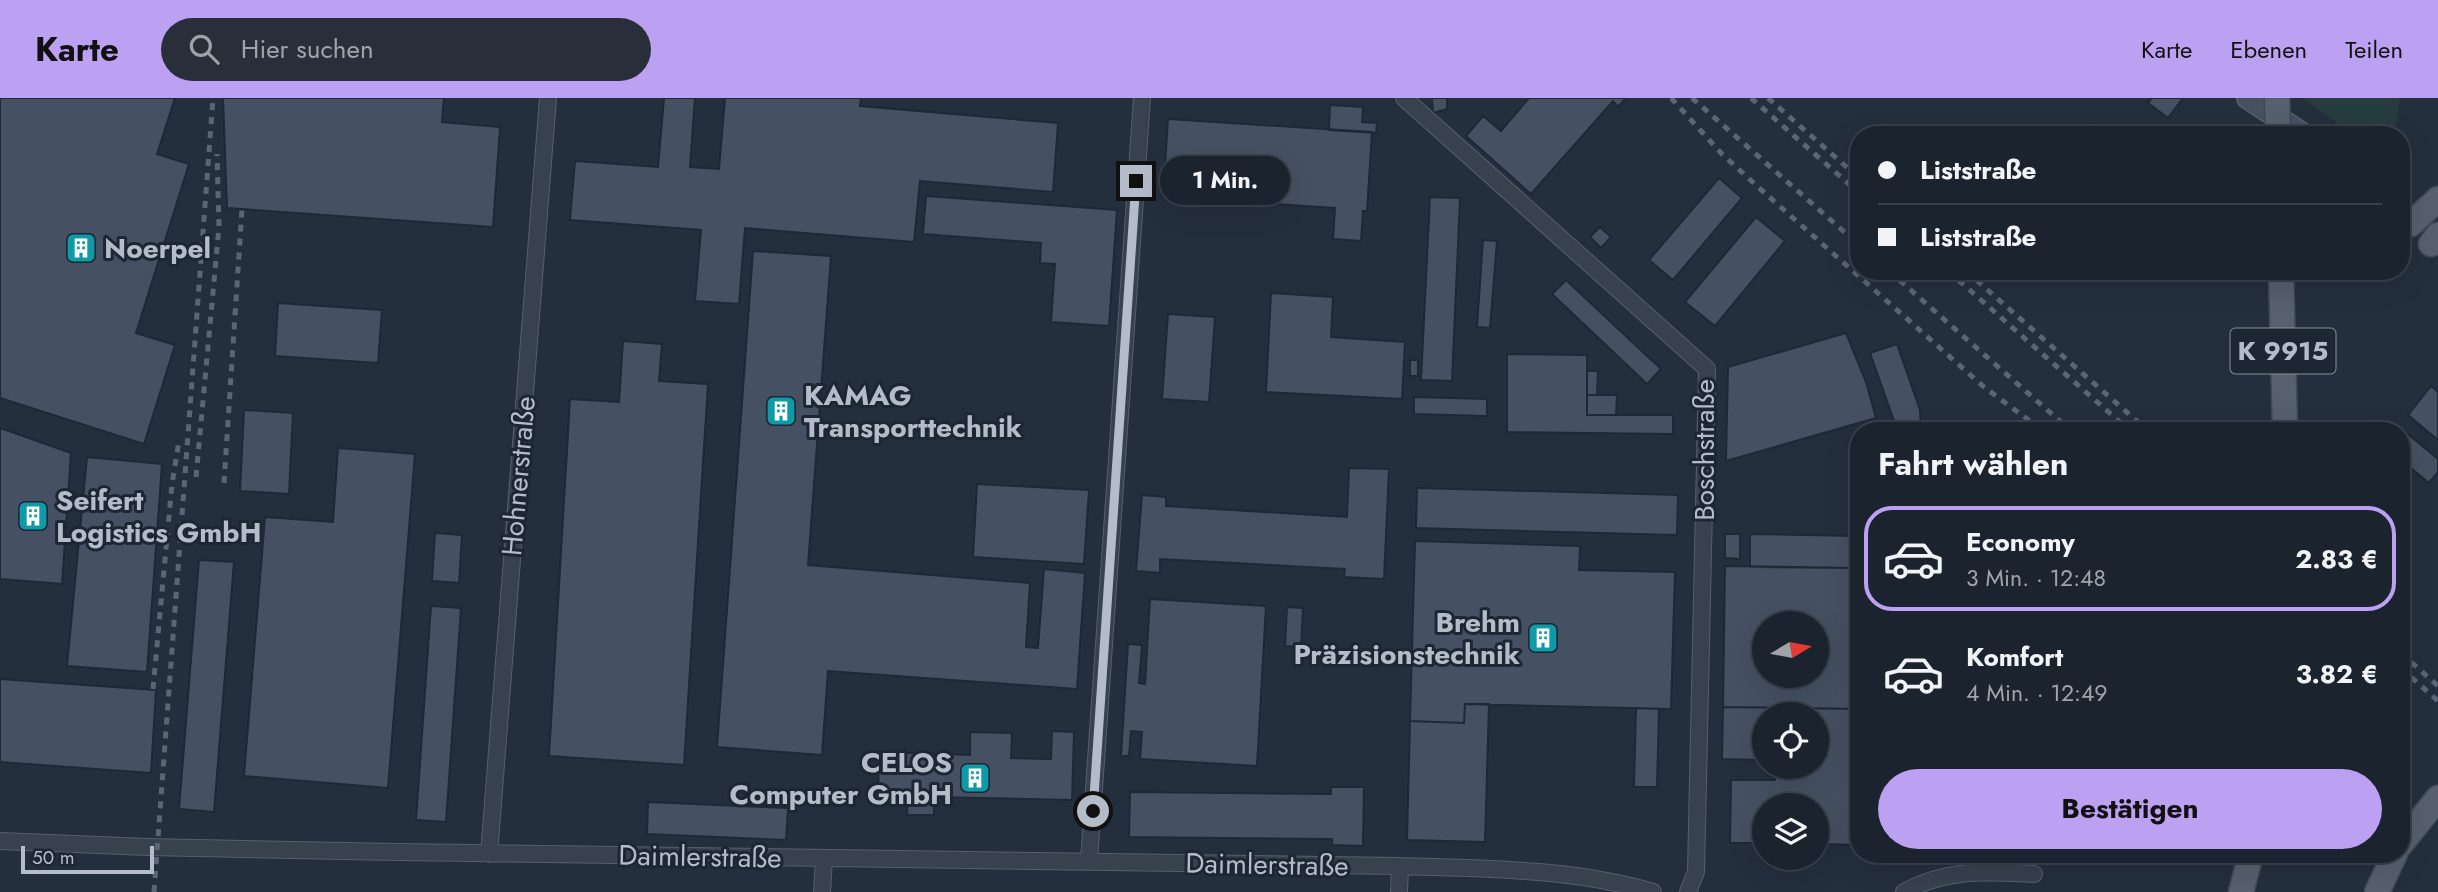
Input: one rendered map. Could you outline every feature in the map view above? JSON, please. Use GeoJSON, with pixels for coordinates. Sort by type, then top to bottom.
{"type":"FeatureCollection","features":[{"type":"Feature","properties":{"kind":"main road"},"geometry":{"type":"LineString","coordinates":[[2248,98],[2290,126]]}},
{"type":"Feature","properties":{"kind":"main road"},"geometry":{"type":"LineString","coordinates":[[2277,98],[2278,126]]}},
{"type":"Feature","properties":{"kind":"main road"},"geometry":{"type":"LineString","coordinates":[[2410,216],[2438,199]]}},
{"type":"Feature","properties":{"kind":"main road"},"geometry":{"type":"LineString","coordinates":[[2410,222],[2436,243]]}},
{"type":"Feature","properties":{"kind":"main road","name":"K 9915"},"geometry":{"type":"LineString","coordinates":[[2281,280],[2285,422]]}},
{"type":"Feature","properties":{"kind":"main road"},"geometry":{"type":"LineString","coordinates":[[2410,833],[2431,806]]}},
{"type":"Feature","properties":{"kind":"main road"},"geometry":{"type":"LineString","coordinates":[[2243,887],[2249,863]]}},
{"type":"Feature","properties":{"kind":"main road"},"geometry":{"type":"LineString","coordinates":[[2377,892],[2391,863]]}},
{"type":"Feature","properties":{"kind":"street","name":"Hohnerstraße"},"geometry":{"type":"LineString","coordinates":[[489,854],[548,98]]}},
{"type":"Feature","properties":{"kind":"street"},"geometry":{"type":"LineString","coordinates":[[1089,861],[1142,98]]}},
{"type":"Feature","properties":{"kind":"street","name":"Boschstraße"},"geometry":{"type":"LineString","coordinates":[[1404,98],[1707,369],[1696,872],[1688,892]]}},
{"type":"Feature","properties":{"kind":"street","name":"Daimlerstraße"},"geometry":{"type":"LineString","coordinates":[[0,841],[489,854],[1400,866],[1545,871],[1601,879],[1653,892]]}},
{"type":"Feature","properties":{"kind":"street"},"geometry":{"type":"LineString","coordinates":[[822,888],[824,858]]}},
{"type":"Feature","properties":{"kind":"street"},"geometry":{"type":"LineString","coordinates":[[1399,890],[1400,866]]}},
{"type":"Feature","properties":{"kind":"street"},"geometry":{"type":"LineString","coordinates":[[1904,892],[1924,882],[1960,873],[2034,874]]}},
{"type":"Feature","properties":{"kind":"green space"},"geometry":{"type":"Polygon","coordinates":[[[2302,98],[2400,98],[2395,126],[2341,126],[2302,98]]]}},
{"type":"Feature","properties":{"kind":"building","name":"Noerpel"},"geometry":{"type":"Polygon","coordinates":[[[0,98],[175,98],[157,154],[189,164],[136,333],[175,345],[144,444],[0,398],[0,98]]]}},
{"type":"Feature","properties":{"kind":"building"},"geometry":{"type":"Polygon","coordinates":[[[223,98],[444,98],[442,122],[500,127],[493,227],[227,208],[223,98]]]}},
{"type":"Feature","properties":{"kind":"building"},"geometry":{"type":"Polygon","coordinates":[[[664,98],[695,98],[690,167],[719,169],[725,98],[861,98],[860,106],[1058,123],[1053,192],[920,181],[914,242],[745,228],[739,304],[695,301],[701,230],[570,220],[575,161],[658,167],[664,98]]]}},
{"type":"Feature","properties":{"kind":"building"},"geometry":{"type":"Polygon","coordinates":[[[1432,98],[1447,98],[1447,109],[1433,113],[1432,98]]]}},
{"type":"Feature","properties":{"kind":"building"},"geometry":{"type":"Polygon","coordinates":[[[1529,98],[1626,98],[1618,107],[1613,101],[1531,194],[1466,136],[1483,116],[1501,131],[1529,98]]]}},
{"type":"Feature","properties":{"kind":"building"},"geometry":{"type":"Polygon","coordinates":[[[2152,98],[2183,98],[2168,118],[2148,103],[2152,98]]]}},
{"type":"Feature","properties":{"kind":"building"},"geometry":{"type":"Polygon","coordinates":[[[1330,105],[1363,107],[1362,122],[1377,123],[1376,133],[1329,130],[1330,105]]]}},
{"type":"Feature","properties":{"kind":"building"},"geometry":{"type":"Polygon","coordinates":[[[1168,119],[1372,132],[1367,211],[1363,211],[1361,241],[1333,239],[1335,208],[1163,197],[1168,119]]]}},
{"type":"Feature","properties":{"kind":"building"},"geometry":{"type":"Polygon","coordinates":[[[1719,178],[1742,198],[1673,280],[1649,260],[1719,178]]]}},
{"type":"Feature","properties":{"kind":"building"},"geometry":{"type":"Polygon","coordinates":[[[926,196],[1117,210],[1109,326],[1051,322],[1055,264],[1040,263],[1041,243],[923,234],[926,196]]]}},
{"type":"Feature","properties":{"kind":"building"},"geometry":{"type":"Polygon","coordinates":[[[1430,197],[1460,198],[1452,381],[1421,380],[1430,197]]]}},
{"type":"Feature","properties":{"kind":"building"},"geometry":{"type":"Polygon","coordinates":[[[1756,217],[1785,241],[1715,326],[1685,302],[1756,217]]]}},
{"type":"Feature","properties":{"kind":"building"},"geometry":{"type":"Polygon","coordinates":[[[1600,227],[1611,237],[1601,248],[1590,237],[1600,227]]]}},
{"type":"Feature","properties":{"kind":"building"},"geometry":{"type":"Polygon","coordinates":[[[1483,240],[1497,241],[1490,328],[1477,327],[1483,240]]]}},
{"type":"Feature","properties":{"kind":"building","name":"KAMAG Transporttechnik"},"geometry":{"type":"Polygon","coordinates":[[[753,251],[831,256],[808,565],[1030,583],[1026,647],[1038,648],[1044,569],[1085,573],[1077,689],[828,671],[822,755],[717,747],[753,251]]]}},
{"type":"Feature","properties":{"kind":"building"},"geometry":{"type":"Polygon","coordinates":[[[1566,280],[1661,369],[1647,384],[1552,294],[1566,280]]]}},
{"type":"Feature","properties":{"kind":"building"},"geometry":{"type":"Polygon","coordinates":[[[1271,293],[1333,297],[1331,337],[1405,342],[1402,399],[1266,392],[1271,293]]]}},
{"type":"Feature","properties":{"kind":"building"},"geometry":{"type":"Polygon","coordinates":[[[278,303],[382,310],[378,363],[275,356],[278,303]]]}},
{"type":"Feature","properties":{"kind":"building"},"geometry":{"type":"Polygon","coordinates":[[[1168,314],[1215,317],[1209,402],[1162,399],[1168,314]]]}},
{"type":"Feature","properties":{"kind":"building"},"geometry":{"type":"Polygon","coordinates":[[[1846,333],[1866,382],[1876,418],[1850,422],[1850,425],[1726,461],[1728,367],[1846,333]]]}},
{"type":"Feature","properties":{"kind":"building"},"geometry":{"type":"Polygon","coordinates":[[[623,341],[662,344],[659,381],[708,384],[684,765],[549,756],[570,399],[619,402],[623,341]]]}},
{"type":"Feature","properties":{"kind":"building"},"geometry":{"type":"Polygon","coordinates":[[[1897,344],[1920,410],[1921,422],[1894,422],[1870,353],[1897,344]]]}},
{"type":"Feature","properties":{"kind":"building"},"geometry":{"type":"Polygon","coordinates":[[[1507,354],[1587,355],[1587,415],[1673,415],[1673,434],[1507,432],[1507,354]]]}},
{"type":"Feature","properties":{"kind":"building"},"geometry":{"type":"Polygon","coordinates":[[[1410,360],[1418,360],[1418,376],[1410,376],[1410,360]]]}},
{"type":"Feature","properties":{"kind":"building"},"geometry":{"type":"Polygon","coordinates":[[[1587,371],[1598,371],[1597,395],[1587,395],[1587,371]]]}},
{"type":"Feature","properties":{"kind":"building"},"geometry":{"type":"Polygon","coordinates":[[[2431,386],[2438,392],[2438,440],[2408,415],[2431,386]]]}},
{"type":"Feature","properties":{"kind":"building"},"geometry":{"type":"Polygon","coordinates":[[[1587,395],[1617,395],[1616,415],[1587,415],[1587,395]]]}},
{"type":"Feature","properties":{"kind":"building"},"geometry":{"type":"Polygon","coordinates":[[[1414,397],[1487,399],[1487,416],[1414,414],[1414,397]]]}},
{"type":"Feature","properties":{"kind":"building"},"geometry":{"type":"Polygon","coordinates":[[[244,410],[293,413],[289,494],[240,491],[244,410]]]}},
{"type":"Feature","properties":{"kind":"building","name":"Seifert Logistics GmbH"},"geometry":{"type":"Polygon","coordinates":[[[0,428],[71,453],[62,584],[0,579],[0,428]]]}},
{"type":"Feature","properties":{"kind":"building"},"geometry":{"type":"Polygon","coordinates":[[[2410,436],[2438,459],[2438,472],[2429,483],[2410,467],[2410,436]]]}},
{"type":"Feature","properties":{"kind":"building"},"geometry":{"type":"Polygon","coordinates":[[[338,448],[415,454],[388,788],[244,776],[265,517],[333,522],[338,448]]]}},
{"type":"Feature","properties":{"kind":"building"},"geometry":{"type":"Polygon","coordinates":[[[87,457],[162,464],[147,672],[67,666],[87,457]]]}},
{"type":"Feature","properties":{"kind":"building"},"geometry":{"type":"Polygon","coordinates":[[[1349,468],[1389,469],[1384,579],[1344,577],[1345,569],[1160,559],[1160,573],[1136,571],[1142,495],[1166,497],[1166,506],[1347,517],[1349,468]]]}},
{"type":"Feature","properties":{"kind":"building"},"geometry":{"type":"Polygon","coordinates":[[[977,484],[1089,490],[1084,564],[973,557],[977,484]]]}},
{"type":"Feature","properties":{"kind":"building"},"geometry":{"type":"Polygon","coordinates":[[[1417,488],[1678,495],[1677,535],[1416,528],[1417,488]]]}},
{"type":"Feature","properties":{"kind":"building"},"geometry":{"type":"Polygon","coordinates":[[[435,533],[462,535],[459,583],[432,581],[435,533]]]}},
{"type":"Feature","properties":{"kind":"building"},"geometry":{"type":"Polygon","coordinates":[[[1725,534],[1740,534],[1740,559],[1725,558],[1725,534]]]}},
{"type":"Feature","properties":{"kind":"building"},"geometry":{"type":"Polygon","coordinates":[[[1750,534],[1850,536],[1850,568],[1750,567],[1750,534]]]}},
{"type":"Feature","properties":{"kind":"building","name":"Brehm Präzisionstechnik"},"geometry":{"type":"Polygon","coordinates":[[[1415,541],[1580,546],[1579,570],[1675,572],[1671,709],[1465,704],[1464,723],[1410,721],[1415,541]]]}},
{"type":"Feature","properties":{"kind":"building"},"geometry":{"type":"Polygon","coordinates":[[[199,560],[234,562],[214,812],[179,809],[199,560]]]}},
{"type":"Feature","properties":{"kind":"building"},"geometry":{"type":"Polygon","coordinates":[[[1725,566],[1850,568],[1850,709],[1829,709],[1829,702],[1752,702],[1752,707],[1723,707],[1725,566]]]}},
{"type":"Feature","properties":{"kind":"building"},"geometry":{"type":"Polygon","coordinates":[[[1150,599],[1266,606],[1257,766],[1140,759],[1142,732],[1131,731],[1129,756],[1121,756],[1128,644],[1142,645],[1139,683],[1145,684],[1150,599]]]}},
{"type":"Feature","properties":{"kind":"building"},"geometry":{"type":"Polygon","coordinates":[[[431,606],[461,608],[446,822],[416,820],[431,606]]]}},
{"type":"Feature","properties":{"kind":"building"},"geometry":{"type":"Polygon","coordinates":[[[1287,607],[1303,608],[1301,647],[1285,646],[1287,607]]]}},
{"type":"Feature","properties":{"kind":"building"},"geometry":{"type":"Polygon","coordinates":[[[0,679],[156,690],[151,773],[0,762],[0,679]]]}},
{"type":"Feature","properties":{"kind":"building"},"geometry":{"type":"Polygon","coordinates":[[[1465,704],[1489,704],[1485,842],[1407,840],[1410,721],[1464,723],[1465,704]]]}},
{"type":"Feature","properties":{"kind":"building"},"geometry":{"type":"Polygon","coordinates":[[[1723,707],[1752,707],[1752,760],[1722,759],[1723,707]]]}},
{"type":"Feature","properties":{"kind":"building"},"geometry":{"type":"Polygon","coordinates":[[[1636,708],[1659,709],[1657,787],[1634,787],[1636,708]]]}},
{"type":"Feature","properties":{"kind":"building"},"geometry":{"type":"Polygon","coordinates":[[[1829,709],[1850,709],[1850,845],[1829,844],[1829,793],[1752,793],[1752,843],[1730,843],[1731,780],[1829,779],[1829,709]]]}},
{"type":"Feature","properties":{"kind":"building","name":"CELOS Computer GmbH"},"geometry":{"type":"Polygon","coordinates":[[[1052,731],[1074,732],[1072,800],[934,797],[934,815],[907,815],[908,798],[878,797],[879,752],[970,755],[970,732],[1012,733],[1011,758],[1051,759],[1052,731]]]}},
{"type":"Feature","properties":{"kind":"building"},"geometry":{"type":"Polygon","coordinates":[[[1331,787],[1364,787],[1363,846],[1332,845],[1332,839],[1129,837],[1130,792],[1331,794],[1331,787]]]}},
{"type":"Feature","properties":{"kind":"building"},"geometry":{"type":"Polygon","coordinates":[[[648,802],[788,808],[786,840],[647,834],[648,802]]]}},
{"type":"Feature","properties":{"kind":"railway"},"geometry":{"type":"LineString","coordinates":[[154,892],[213,98]]}},
{"type":"Feature","properties":{"kind":"railway"},"geometry":{"type":"LineString","coordinates":[[1671,98],[1722,154],[1850,268]]}},
{"type":"Feature","properties":{"kind":"railway"},"geometry":{"type":"LineString","coordinates":[[1692,98],[1850,237]]}},
{"type":"Feature","properties":{"kind":"railway"},"geometry":{"type":"LineString","coordinates":[[1751,98],[1850,185]]}},
{"type":"Feature","properties":{"kind":"railway"},"geometry":{"type":"LineString","coordinates":[[1768,98],[1850,170]]}},
{"type":"Feature","properties":{"kind":"railway"},"geometry":{"type":"LineString","coordinates":[[196,477],[219,227],[217,154]]}},
{"type":"Feature","properties":{"kind":"railway"},"geometry":{"type":"LineString","coordinates":[[224,483],[242,209]]}},
{"type":"Feature","properties":{"kind":"railway"},"geometry":{"type":"LineString","coordinates":[[1863,280],[1984,387],[2031,422]]}},
{"type":"Feature","properties":{"kind":"railway"},"geometry":{"type":"LineString","coordinates":[[1899,280],[2061,422]]}},
{"type":"Feature","properties":{"kind":"railway"},"geometry":{"type":"LineString","coordinates":[[1958,280],[2120,422]]}},
{"type":"Feature","properties":{"kind":"railway"},"geometry":{"type":"LineString","coordinates":[[1976,280],[2138,422]]}},
{"type":"Feature","properties":{"kind":"railway"},"geometry":{"type":"LineString","coordinates":[[153,689],[172,484],[179,441]]}},
{"type":"Feature","properties":{"kind":"railway"},"geometry":{"type":"LineString","coordinates":[[2410,661],[2438,686]]}},
{"type":"Feature","properties":{"kind":"railway"},"geometry":{"type":"LineString","coordinates":[[2410,676],[2438,701]]}},
{"type":"Feature","properties":{"kind":"place","name":"Noerpel"},"geometry":{"type":"Point","coordinates":[81,248]}},
{"type":"Feature","properties":{"kind":"place","name":"KAMAG Transporttechnik"},"geometry":{"type":"Point","coordinates":[781,411]}},
{"type":"Feature","properties":{"kind":"place","name":"Seifert Logistics GmbH"},"geometry":{"type":"Point","coordinates":[33,516]}},
{"type":"Feature","properties":{"kind":"place","name":"Brehm Präzisionstechnik"},"geometry":{"type":"Point","coordinates":[1543,638]}},
{"type":"Feature","properties":{"kind":"place","name":"CELOS Computer GmbH"},"geometry":{"type":"Point","coordinates":[975,778]}},
{"type":"Feature","properties":{"kind":"route"},"geometry":{"type":"LineString","coordinates":[[1093,811],[1136,181]]}}]}
